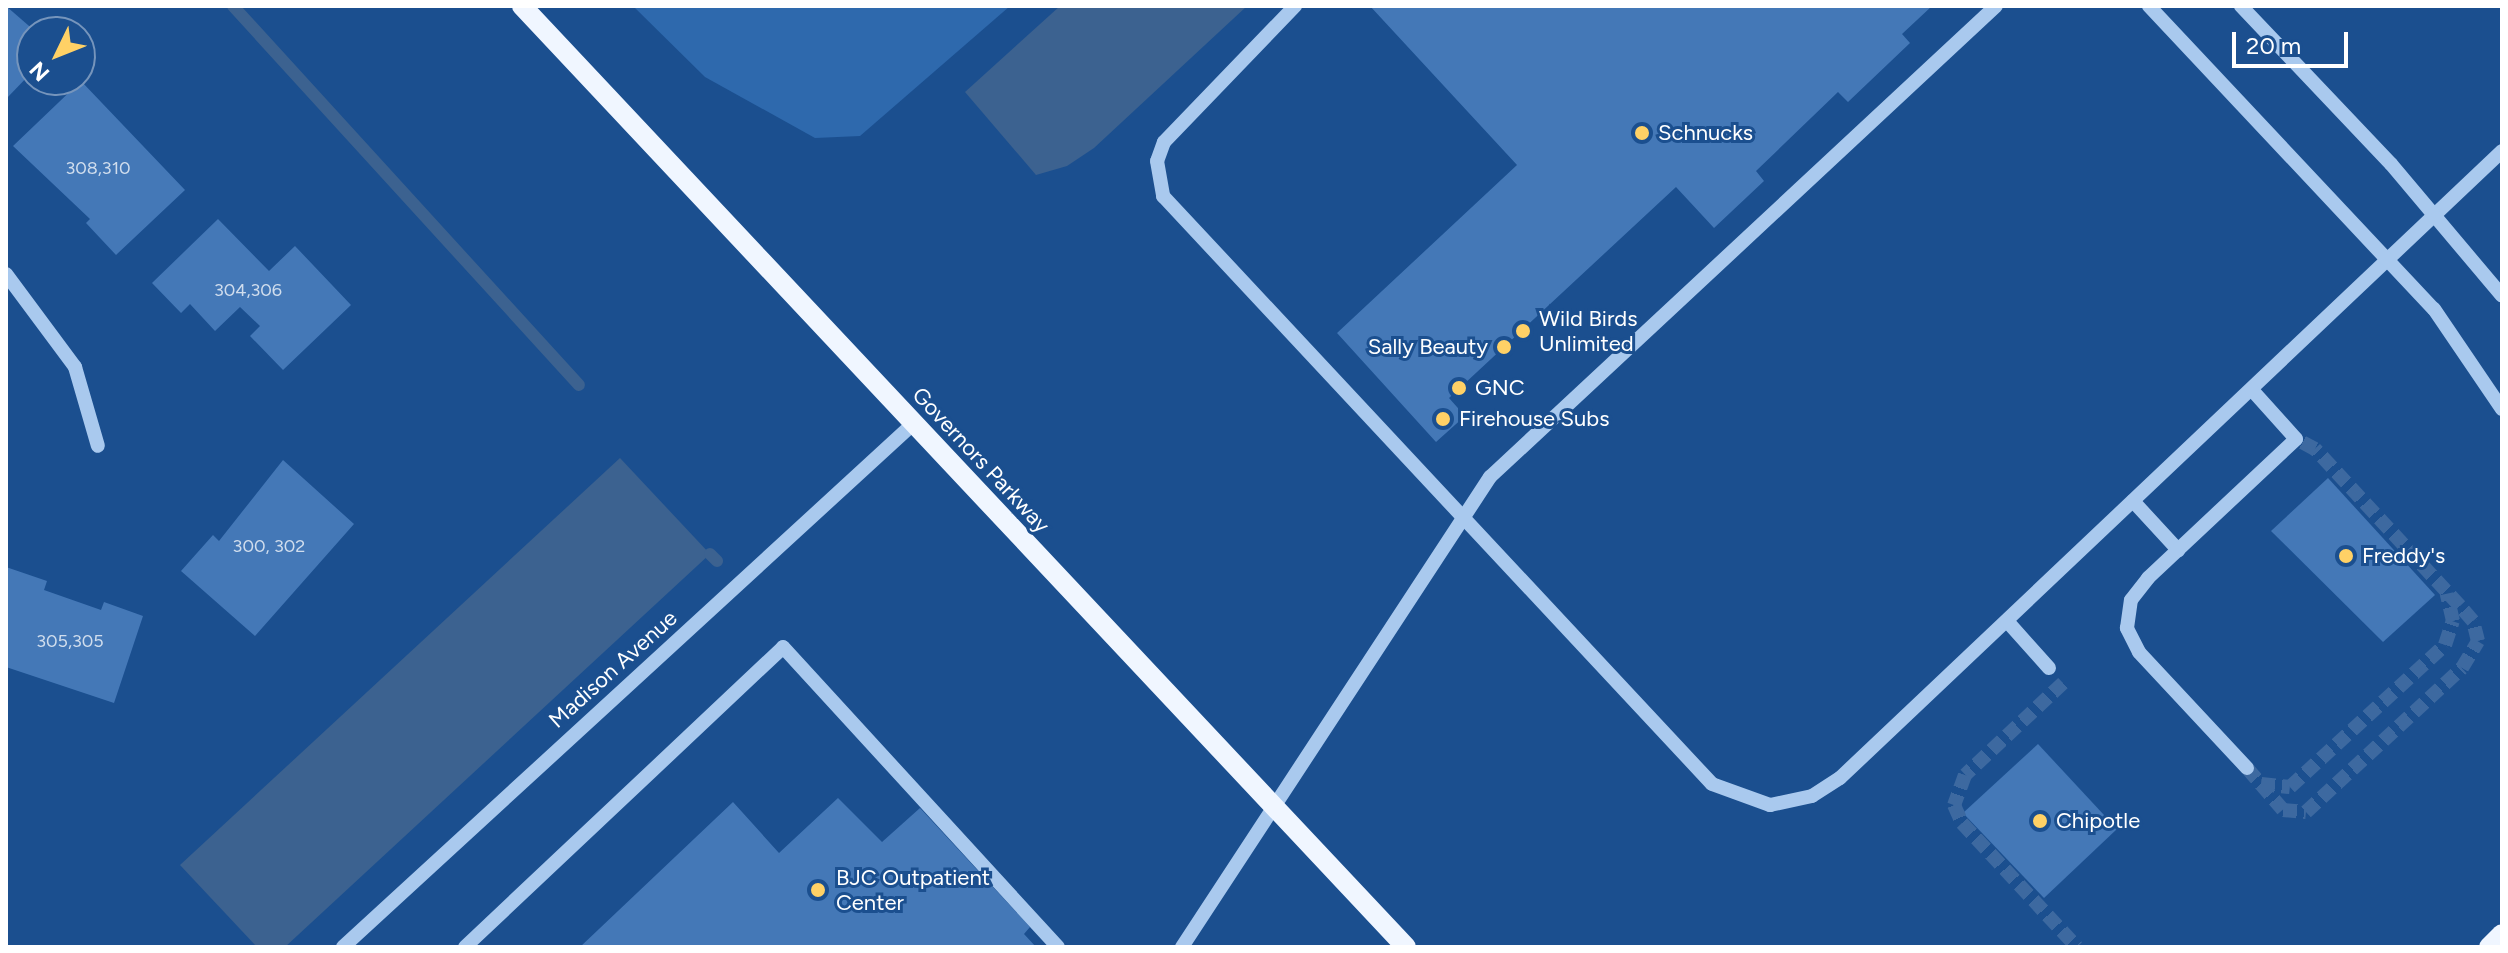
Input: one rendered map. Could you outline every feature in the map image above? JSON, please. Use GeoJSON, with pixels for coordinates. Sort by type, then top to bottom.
{"type":"FeatureCollection","features":[{"type":"Feature","properties":{"kind":"main road","name":"Governors Parkway"},"geometry":{"type":"LineString","coordinates":[[522,6],[1406,947]]}},
{"type":"Feature","properties":{"kind":"main road"},"geometry":{"type":"LineString","coordinates":[[2489,947],[2502,934]]}},
{"type":"Feature","properties":{"kind":"street"},"geometry":{"type":"LineString","coordinates":[[1295,6],[1164,142],[1157,161],[1160,187],[1460,516],[1712,784],[1748,801],[1792,803],[1832,785],[2500,158]]}},
{"type":"Feature","properties":{"kind":"street"},"geometry":{"type":"LineString","coordinates":[[1182,947],[1460,516],[1490,477],[1996,6]]}},
{"type":"Feature","properties":{"kind":"street"},"geometry":{"type":"LineString","coordinates":[[2149,6],[2434,309],[2502,409]]}},
{"type":"Feature","properties":{"kind":"street"},"geometry":{"type":"LineString","coordinates":[[2241,6],[2439,217],[2502,296]]}},
{"type":"Feature","properties":{"kind":"street"},"geometry":{"type":"LineString","coordinates":[[6,274],[75,367],[98,446]]}},
{"type":"Feature","properties":{"kind":"street"},"geometry":{"type":"LineString","coordinates":[[2247,768],[2139,652],[2127,628],[2131,600],[2178,550],[2296,439],[2252,390]]}},
{"type":"Feature","properties":{"kind":"street","name":"Madison Avenue"},"geometry":{"type":"LineString","coordinates":[[343,947],[914,423]]}},
{"type":"Feature","properties":{"kind":"street"},"geometry":{"type":"LineString","coordinates":[[2133,501],[2178,550]]}},
{"type":"Feature","properties":{"kind":"street"},"geometry":{"type":"LineString","coordinates":[[2007,621],[2049,668]]}},
{"type":"Feature","properties":{"kind":"street"},"geometry":{"type":"LineString","coordinates":[[465,947],[783,647],[1058,947]]}},
{"type":"Feature","properties":{"kind":"shaded area"},"geometry":{"type":"Polygon","coordinates":[[[633,6],[1010,6],[860,136],[815,138],[705,77],[633,6]]]}},
{"type":"Feature","properties":{"kind":"shaded area"},"geometry":{"type":"Polygon","coordinates":[[[1060,6],[1247,6],[1094,148],[1067,166],[1036,175],[965,92],[1060,6]]]}},
{"type":"Feature","properties":{"kind":"shaded area"},"geometry":{"type":"Polygon","coordinates":[[[620,458],[710,554],[285,947],[257,947],[180,865],[620,458]]]}},
{"type":"Feature","properties":{"kind":"building"},"geometry":{"type":"Polygon","coordinates":[[[6,6],[18,16],[16,89],[6,99],[6,6]]]}},
{"type":"Feature","properties":{"kind":"building","name":"Schnucks"},"geometry":{"type":"Polygon","coordinates":[[[1370,6],[1932,6],[1902,34],[1910,43],[1848,102],[1838,92],[1756,171],[1764,181],[1714,228],[1676,187],[1449,398],[1465,416],[1436,442],[1337,333],[1517,165],[1370,6]]]}},
{"type":"Feature","properties":{"kind":"building"},"geometry":{"type":"Polygon","coordinates":[[[65,96],[95,96],[185,190],[116,255],[86,223],[90,219],[13,146],[65,96]]]}},
{"type":"Feature","properties":{"kind":"building"},"geometry":{"type":"Polygon","coordinates":[[[218,219],[269,271],[295,246],[351,305],[283,370],[250,336],[260,326],[240,307],[215,331],[190,304],[181,313],[152,283],[218,219]]]}},
{"type":"Feature","properties":{"kind":"building"},"geometry":{"type":"Polygon","coordinates":[[[283,460],[354,524],[255,636],[181,571],[213,535],[219,541],[283,460]]]}},
{"type":"Feature","properties":{"kind":"building","name":"Freddy's"},"geometry":{"type":"Polygon","coordinates":[[[2328,478],[2435,595],[2383,642],[2271,531],[2328,478]]]}},
{"type":"Feature","properties":{"kind":"building"},"geometry":{"type":"Polygon","coordinates":[[[6,567],[47,581],[44,590],[101,610],[104,602],[143,616],[114,703],[6,667],[6,567]]]}},
{"type":"Feature","properties":{"kind":"building","name":"Chipotle"},"geometry":{"type":"Polygon","coordinates":[[[2038,744],[2117,829],[2044,898],[1963,813],[2038,744]]]}},
{"type":"Feature","properties":{"kind":"building","name":"BJC Outpatient Center"},"geometry":{"type":"Polygon","coordinates":[[[838,798],[882,842],[920,808],[1030,927],[1024,934],[1036,947],[580,947],[733,802],[779,853],[838,798]]]}},
{"type":"Feature","properties":{"kind":"waterway"},"geometry":{"type":"LineString","coordinates":[[233,6],[579,385]]}},
{"type":"Feature","properties":{"kind":"waterway"},"geometry":{"type":"LineString","coordinates":[[710,554],[717,561]]}},
{"type":"Feature","properties":{"kind":"tunnel"},"geometry":{"type":"LineString","coordinates":[[2247,768],[2283,810],[2306,812],[2462,668],[2478,641],[2473,621],[2460,606],[2315,449],[2296,439]]}},
{"type":"Feature","properties":{"kind":"tunnel"},"geometry":{"type":"LineString","coordinates":[[2261,784],[2290,787],[2445,645],[2453,621],[2447,594]]}},
{"type":"Feature","properties":{"kind":"tunnel"},"geometry":{"type":"LineString","coordinates":[[2063,683],[1965,775],[1954,805],[1962,823],[2077,947]]}},
{"type":"Feature","properties":{"kind":"place","name":"Schnucks"},"geometry":{"type":"Point","coordinates":[1642,133]}},
{"type":"Feature","properties":{"kind":"place","name":"Wild Birds Unlimited"},"geometry":{"type":"Point","coordinates":[1523,331]}},
{"type":"Feature","properties":{"kind":"place","name":"Sally Beauty"},"geometry":{"type":"Point","coordinates":[1504,347]}},
{"type":"Feature","properties":{"kind":"place","name":"GNC"},"geometry":{"type":"Point","coordinates":[1459,388]}},
{"type":"Feature","properties":{"kind":"place","name":"Firehouse Subs"},"geometry":{"type":"Point","coordinates":[1443,419]}},
{"type":"Feature","properties":{"kind":"place","name":"Freddy's"},"geometry":{"type":"Point","coordinates":[2346,556]}},
{"type":"Feature","properties":{"kind":"place","name":"Chipotle"},"geometry":{"type":"Point","coordinates":[2040,821]}},
{"type":"Feature","properties":{"kind":"place","name":"BJC Outpatient Center"},"geometry":{"type":"Point","coordinates":[818,890]}}]}
